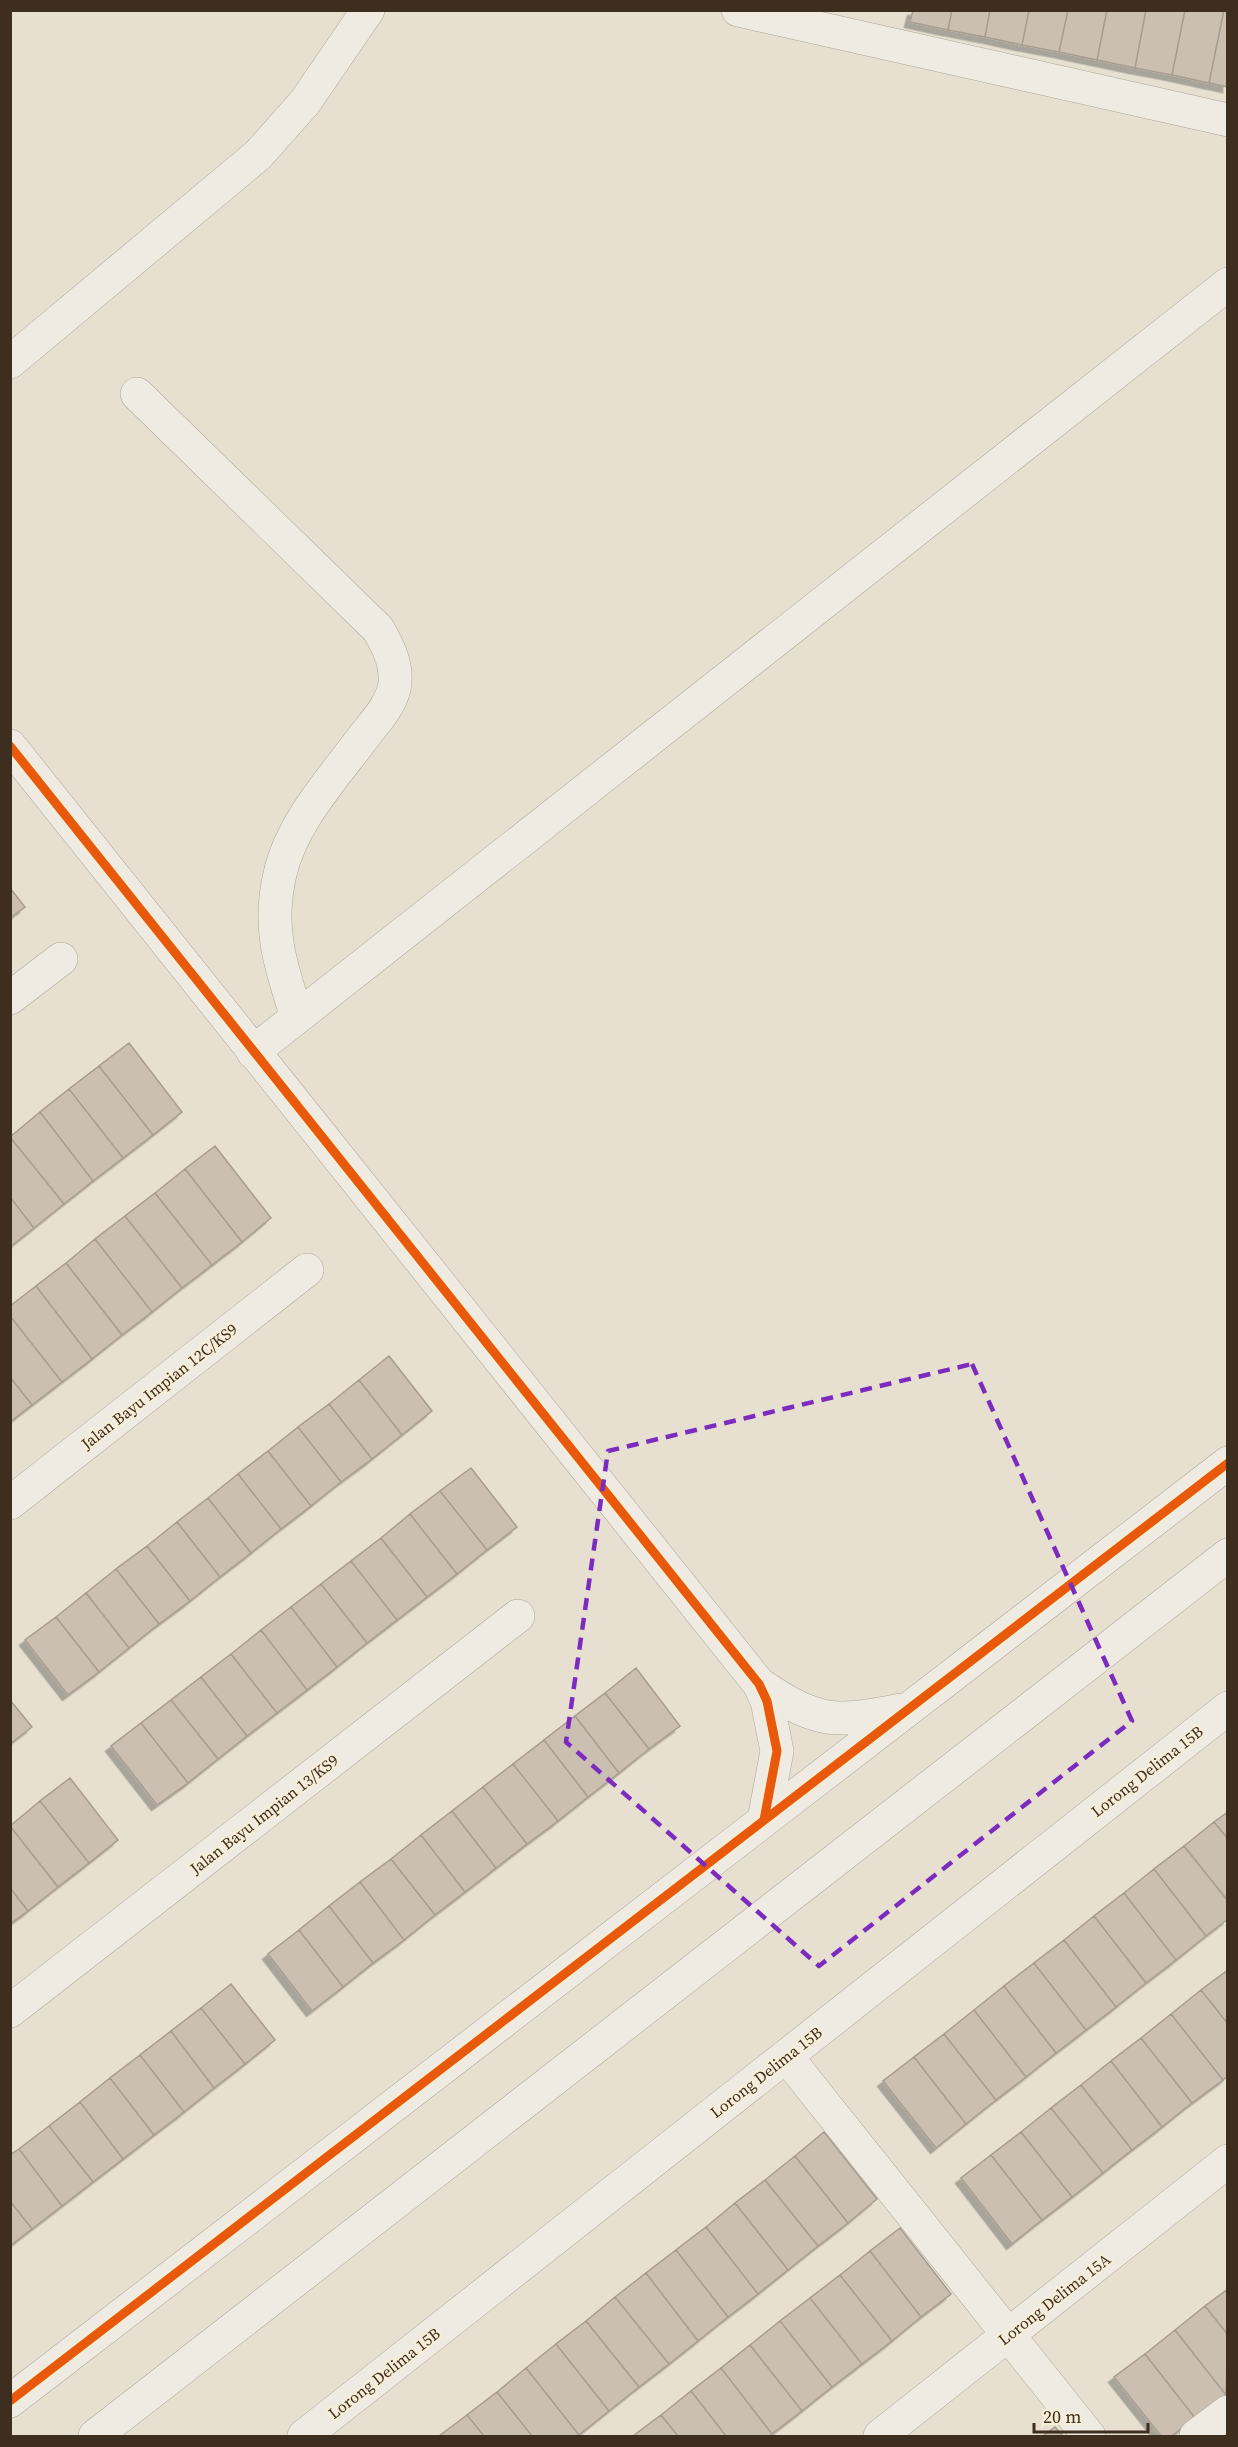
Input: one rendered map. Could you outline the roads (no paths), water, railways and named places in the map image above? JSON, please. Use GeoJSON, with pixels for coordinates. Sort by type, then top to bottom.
{"type":"FeatureCollection","features":[{"type":"Feature","properties":{"kind":"street"},"geometry":{"type":"LineString","coordinates":[[10,362],[258,155],[305,102],[368,10]]}},
{"type":"Feature","properties":{"kind":"street"},"geometry":{"type":"LineString","coordinates":[[738,10],[1227,120]]}},
{"type":"Feature","properties":{"kind":"street"},"geometry":{"type":"LineString","coordinates":[[253,1052],[1227,284]]}},
{"type":"Feature","properties":{"kind":"street"},"geometry":{"type":"LineString","coordinates":[[137,394],[378,629],[389,647],[394,665],[394,688],[385,708],[312,805],[296,834],[280,873],[274,913],[277,953],[297,1017]]}},
{"type":"Feature","properties":{"kind":"street"},"geometry":{"type":"LineString","coordinates":[[10,746],[759,1684],[766,1701],[777,1751],[764,1820]]}},
{"type":"Feature","properties":{"kind":"street"},"geometry":{"type":"LineString","coordinates":[[10,998],[61,959]]}},
{"type":"Feature","properties":{"kind":"street","name":"Jalan Bayu Impian 12C/KS9"},"geometry":{"type":"LineString","coordinates":[[10,1503],[307,1270]]}},
{"type":"Feature","properties":{"kind":"street"},"geometry":{"type":"LineString","coordinates":[[10,2402],[1227,1463]]}},
{"type":"Feature","properties":{"kind":"street"},"geometry":{"type":"LineString","coordinates":[[95,2436],[1227,1555]]}},
{"type":"Feature","properties":{"kind":"street","name":"Jalan Bayu Impian 13/KS9"},"geometry":{"type":"LineString","coordinates":[[10,2011],[518,1616]]}},
{"type":"Feature","properties":{"kind":"street"},"geometry":{"type":"LineString","coordinates":[[759,1684],[794,1706],[828,1718],[864,1716],[912,1708]]}},
{"type":"Feature","properties":{"kind":"street","name":"Lorong Delima 15B"},"geometry":{"type":"LineString","coordinates":[[304,2436],[1227,1708]]}},
{"type":"Feature","properties":{"kind":"street"},"geometry":{"type":"LineString","coordinates":[[786,2056],[1089,2436]]}},
{"type":"Feature","properties":{"kind":"street","name":"Lorong Delima 15A"},"geometry":{"type":"LineString","coordinates":[[880,2436],[1227,2161]]}},
{"type":"Feature","properties":{"kind":"street"},"geometry":{"type":"LineString","coordinates":[[1196,2436],[1227,2412]]}}]}
